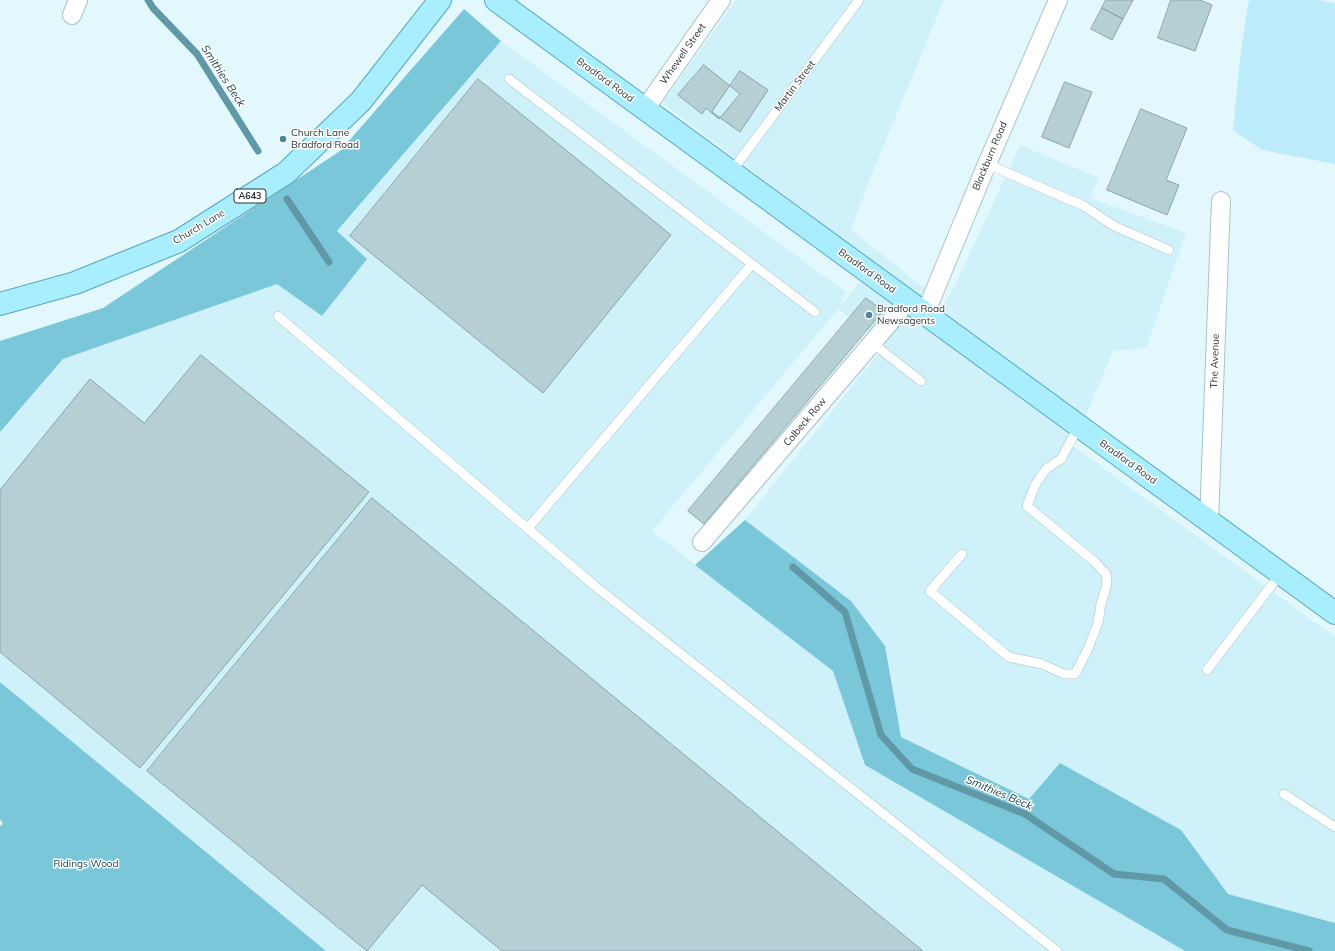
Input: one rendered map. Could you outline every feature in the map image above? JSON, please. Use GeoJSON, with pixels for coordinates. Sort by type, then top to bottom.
{"type":"FeatureCollection","features":[{"type":"Feature","properties":{"kind":"main road","name":"Church Lane"},"geometry":{"type":"LineString","coordinates":[[0,304],[75,283],[178,241],[286,173],[361,101],[440,0]]}},
{"type":"Feature","properties":{"kind":"main road","name":"Bradford Road"},"geometry":{"type":"LineString","coordinates":[[496,0],[1335,613]]}},
{"type":"Feature","properties":{"kind":"street","name":"Whewell Street"},"geometry":{"type":"LineString","coordinates":[[645,109],[721,0]]}},
{"type":"Feature","properties":{"kind":"street","name":"Blackburn Road"},"geometry":{"type":"LineString","coordinates":[[925,314],[987,164],[1058,0]]}},
{"type":"Feature","properties":{"kind":"street","name":"The Avenue"},"geometry":{"type":"LineString","coordinates":[[1209,521],[1221,201]]}},
{"type":"Feature","properties":{"kind":"street","name":"Colbeck Row"},"geometry":{"type":"LineString","coordinates":[[702,542],[908,301]]}},
{"type":"Feature","properties":{"kind":"lane","name":"Martin Street"},"geometry":{"type":"LineString","coordinates":[[731,172],[859,0]]}},
{"type":"Feature","properties":{"kind":"lane"},"geometry":{"type":"LineString","coordinates":[[509,79],[815,312]]}},
{"type":"Feature","properties":{"kind":"lane"},"geometry":{"type":"LineString","coordinates":[[987,164],[1084,206],[1114,226],[1169,250]]}},
{"type":"Feature","properties":{"kind":"lane"},"geometry":{"type":"LineString","coordinates":[[528,528],[752,264]]}},
{"type":"Feature","properties":{"kind":"lane"},"geometry":{"type":"LineString","coordinates":[[278,316],[595,586],[1057,951]]}},
{"type":"Feature","properties":{"kind":"lane"},"geometry":{"type":"LineString","coordinates":[[872,343],[921,381]]}},
{"type":"Feature","properties":{"kind":"lane"},"geometry":{"type":"LineString","coordinates":[[962,554],[930,591],[1009,657],[1042,664],[1064,674],[1075,674],[1088,649],[1098,623],[1101,604],[1107,584],[1106,574],[1095,562],[1027,506],[1035,485],[1046,469],[1061,459],[1079,426]]}},
{"type":"Feature","properties":{"kind":"lane"},"geometry":{"type":"LineString","coordinates":[[1207,670],[1281,574]]}},
{"type":"Feature","properties":{"kind":"lane"},"geometry":{"type":"LineString","coordinates":[[1284,794],[1335,827]]}},
{"type":"Feature","properties":{"kind":"shaded area"},"geometry":{"type":"Polygon","coordinates":[[[736,0],[944,0],[869,181],[851,230],[944,304],[960,275],[1020,145],[1099,178],[1090,198],[1186,233],[1146,348],[1113,351],[1073,446],[1335,637],[1335,923],[1228,894],[1181,830],[1060,763],[1029,799],[901,737],[885,646],[851,601],[745,520],[886,344],[838,309],[652,531],[833,671],[865,765],[1185,951],[326,951],[0,682],[0,432],[63,359],[277,284],[323,316],[337,232],[501,41],[846,292],[839,307],[876,264],[662,103],[736,0]]]}},
{"type":"Feature","properties":{"kind":"shaded area"},"geometry":{"type":"Polygon","coordinates":[[[1250,0],[1319,0],[1335,3],[1335,164],[1262,150],[1233,130],[1240,59],[1248,3],[1250,0]]]}},
{"type":"Feature","properties":{"kind":"green space"},"geometry":{"type":"Polygon","coordinates":[[[464,9],[501,41],[337,231],[367,259],[322,316],[277,284],[63,359],[0,432],[0,341],[103,308],[340,151],[464,9]]]}},
{"type":"Feature","properties":{"kind":"green space"},"geometry":{"type":"Polygon","coordinates":[[[745,520],[851,601],[885,646],[901,737],[1029,799],[1060,763],[1181,830],[1228,894],[1335,923],[1335,951],[1185,951],[865,765],[833,671],[695,565],[745,520]]]}},
{"type":"Feature","properties":{"kind":"green space","name":"Ridings Wood"},"geometry":{"type":"Polygon","coordinates":[[[0,682],[326,951],[0,951],[0,826],[3,824],[0,819],[0,682]]]}},
{"type":"Feature","properties":{"kind":"building"},"geometry":{"type":"Polygon","coordinates":[[[1106,0],[1133,0],[1123,19],[1102,8],[1106,0]]]}},
{"type":"Feature","properties":{"kind":"building"},"geometry":{"type":"Polygon","coordinates":[[[1171,0],[1200,0],[1212,5],[1195,51],[1158,38],[1171,0]]]}},
{"type":"Feature","properties":{"kind":"building"},"geometry":{"type":"Polygon","coordinates":[[[1102,8],[1123,19],[1112,40],[1091,29],[1102,8]]]}},
{"type":"Feature","properties":{"kind":"building"},"geometry":{"type":"Polygon","coordinates":[[[704,65],[740,94],[719,119],[706,108],[702,114],[678,95],[704,65]]]}},
{"type":"Feature","properties":{"kind":"building"},"geometry":{"type":"Polygon","coordinates":[[[740,71],[768,90],[740,132],[712,112],[740,71]]]}},
{"type":"Feature","properties":{"kind":"building"},"geometry":{"type":"Polygon","coordinates":[[[478,79],[671,235],[543,393],[350,236],[478,79]]]}},
{"type":"Feature","properties":{"kind":"building"},"geometry":{"type":"Polygon","coordinates":[[[1065,82],[1092,92],[1069,148],[1042,137],[1065,82]]]}},
{"type":"Feature","properties":{"kind":"building"},"geometry":{"type":"Polygon","coordinates":[[[1141,109],[1187,128],[1166,180],[1179,185],[1167,215],[1107,190],[1141,109]]]}},
{"type":"Feature","properties":{"kind":"building"},"geometry":{"type":"Polygon","coordinates":[[[866,298],[883,311],[704,524],[688,511],[866,298]]]}},
{"type":"Feature","properties":{"kind":"building"},"geometry":{"type":"Polygon","coordinates":[[[201,355],[369,492],[140,768],[0,652],[0,490],[90,379],[144,423],[201,355]]]}},
{"type":"Feature","properties":{"kind":"building"},"geometry":{"type":"Polygon","coordinates":[[[372,498],[923,951],[502,951],[422,885],[367,951],[147,771],[372,498]]]}},
{"type":"Feature","properties":{"kind":"waterway","name":"Smithies Beck"},"geometry":{"type":"LineString","coordinates":[[148,0],[153,8],[197,54],[258,151]]}},
{"type":"Feature","properties":{"kind":"waterway","name":"Smithies Beck"},"geometry":{"type":"LineString","coordinates":[[287,199],[329,262]]}},
{"type":"Feature","properties":{"kind":"waterway","name":"Smithies Beck"},"geometry":{"type":"LineString","coordinates":[[793,567],[845,612],[881,735],[912,769],[1025,814],[1114,874],[1164,879],[1227,930],[1309,951]]}},
{"type":"Feature","properties":{"kind":"place","name":"Church Lane Bradford Road"},"geometry":{"type":"Point","coordinates":[283,139]}},
{"type":"Feature","properties":{"kind":"place","name":"Bradford Road Newsagents"},"geometry":{"type":"Point","coordinates":[869,315]}}]}
